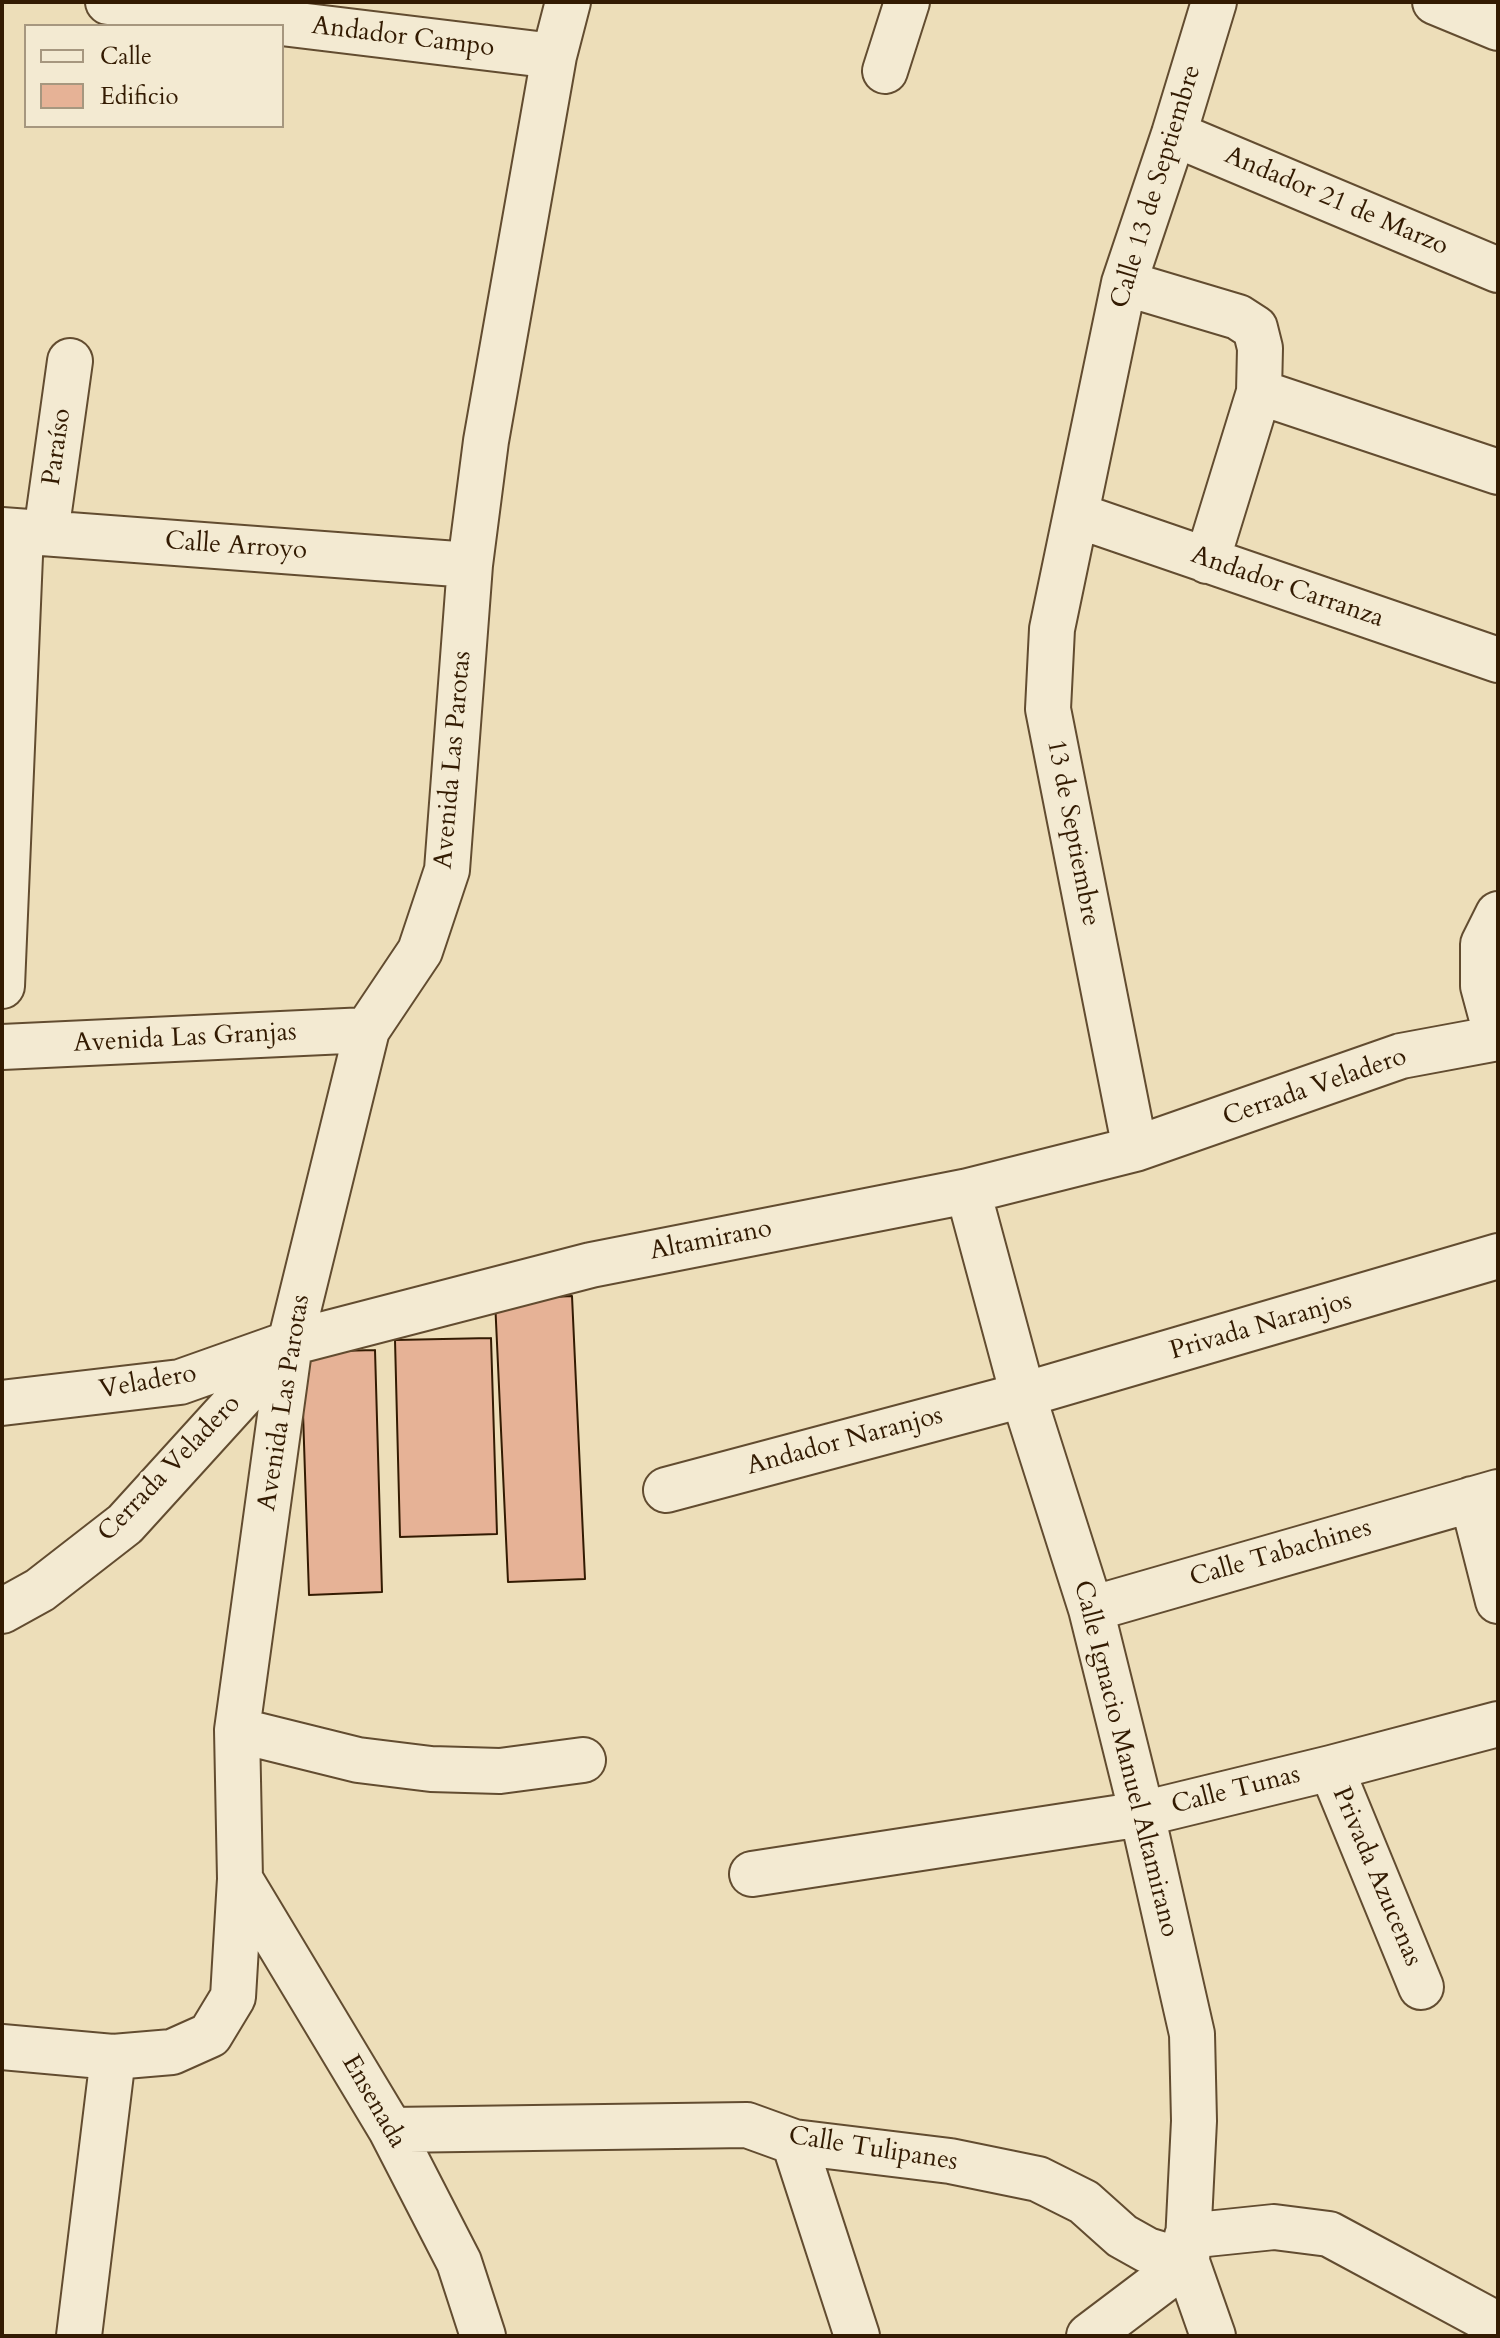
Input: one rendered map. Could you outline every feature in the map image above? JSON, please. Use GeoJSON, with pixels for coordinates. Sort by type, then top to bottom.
{"type":"FeatureCollection","features":[{"type":"Feature","properties":{"kind":"street","name":"Avenida Las Parotas"},"geometry":{"type":"LineString","coordinates":[[2,2047],[113,2057],[172,2052],[210,2035],[233,1997],[240,1879],[237,1730],[290,1343],[367,1030],[420,951],[447,870],[472,556],[486,441],[554,56],[568,2]]}},
{"type":"Feature","properties":{"kind":"street"},"geometry":{"type":"LineString","coordinates":[[885,71],[907,2]]}},
{"type":"Feature","properties":{"kind":"street","name":"Calle 13 de Septiembre"},"geometry":{"type":"LineString","coordinates":[[1076,515],[1124,283],[1214,2]]}},
{"type":"Feature","properties":{"kind":"street"},"geometry":{"type":"LineString","coordinates":[[1435,2],[1498,28]]}},
{"type":"Feature","properties":{"kind":"street","name":"Andador Campo"},"geometry":{"type":"LineString","coordinates":[[120,3],[554,56]]}},
{"type":"Feature","properties":{"kind":"street","name":"Andador 21 de Marzo"},"geometry":{"type":"LineString","coordinates":[[1174,134],[1498,270]]}},
{"type":"Feature","properties":{"kind":"street"},"geometry":{"type":"LineString","coordinates":[[1124,283],[1238,317],[1255,328],[1260,348],[1259,392],[1207,561]]}},
{"type":"Feature","properties":{"kind":"street","name":"Paraíso"},"geometry":{"type":"LineString","coordinates":[[2,986],[23,532],[70,361]]}},
{"type":"Feature","properties":{"kind":"street"},"geometry":{"type":"LineString","coordinates":[[1259,392],[1498,472]]}},
{"type":"Feature","properties":{"kind":"street","name":"Andador Carranza"},"geometry":{"type":"LineString","coordinates":[[1076,515],[1498,660]]}},
{"type":"Feature","properties":{"kind":"street","name":"13 de Septiembre"},"geometry":{"type":"LineString","coordinates":[[1076,515],[1052,629],[1048,709],[1135,1149]]}},
{"type":"Feature","properties":{"kind":"street","name":"Calle Arroyo"},"geometry":{"type":"LineString","coordinates":[[23,532],[472,556]]}},
{"type":"Feature","properties":{"kind":"street"},"geometry":{"type":"LineString","coordinates":[[1498,914],[1483,944],[1483,986],[1498,1038]]}},
{"type":"Feature","properties":{"kind":"street","name":"Avenida Las Granjas"},"geometry":{"type":"LineString","coordinates":[[2,1047],[367,1030]]}},
{"type":"Feature","properties":{"kind":"street","name":"Cerrada Veladero"},"geometry":{"type":"LineString","coordinates":[[1135,1149],[1401,1056],[1498,1038]]}},
{"type":"Feature","properties":{"kind":"street","name":"Altamirano"},"geometry":{"type":"LineString","coordinates":[[290,1343],[591,1265],[968,1191],[1135,1149]]}},
{"type":"Feature","properties":{"kind":"street","name":"Calle Ignacio Manuel Altamirano"},"geometry":{"type":"LineString","coordinates":[[968,1191],[1023,1395],[1091,1609],[1192,2034],[1194,2121],[1187,2249],[1213,2336]]}},
{"type":"Feature","properties":{"kind":"street","name":"Privada Naranjos"},"geometry":{"type":"LineString","coordinates":[[1023,1395],[1498,1256]]}},
{"type":"Feature","properties":{"kind":"street","name":"Cerrada Veladero"},"geometry":{"type":"LineString","coordinates":[[2,1611],[40,1590],[125,1524],[290,1343]]}},
{"type":"Feature","properties":{"kind":"street","name":"Veladero"},"geometry":{"type":"LineString","coordinates":[[2,1403],[180,1382],[290,1343]]}},
{"type":"Feature","properties":{"kind":"street","name":"Andador Naranjos"},"geometry":{"type":"LineString","coordinates":[[666,1490],[1023,1395]]}},
{"type":"Feature","properties":{"kind":"street"},"geometry":{"type":"LineString","coordinates":[[1485,1496],[1498,1601]]}},
{"type":"Feature","properties":{"kind":"street","name":"Calle Tabachines"},"geometry":{"type":"LineString","coordinates":[[1091,1609],[1485,1496]]}},
{"type":"Feature","properties":{"kind":"street","name":"Calle Tunas"},"geometry":{"type":"LineString","coordinates":[[1142,1814],[1498,1724]]}},
{"type":"Feature","properties":{"kind":"street"},"geometry":{"type":"LineString","coordinates":[[237,1730],[358,1760],[431,1769],[500,1771],[583,1760]]}},
{"type":"Feature","properties":{"kind":"street","name":"Privada Azucenas"},"geometry":{"type":"LineString","coordinates":[[1331,1768],[1421,1987]]}},
{"type":"Feature","properties":{"kind":"street"},"geometry":{"type":"LineString","coordinates":[[752,1874],[1142,1814]]}},
{"type":"Feature","properties":{"kind":"street","name":"Ensenada"},"geometry":{"type":"LineString","coordinates":[[240,1879],[391,2130],[459,2262],[483,2336]]}},
{"type":"Feature","properties":{"kind":"street"},"geometry":{"type":"LineString","coordinates":[[79,2336],[113,2057]]}},
{"type":"Feature","properties":{"kind":"street","name":"Calle Tulipanes"},"geometry":{"type":"LineString","coordinates":[[391,2130],[747,2125],[794,2142],[950,2161],[1038,2179],[1084,2202],[1122,2236],[1147,2250],[1187,2249],[1274,2227],[1329,2234],[1498,2325]]}},
{"type":"Feature","properties":{"kind":"street"},"geometry":{"type":"LineString","coordinates":[[794,2142],[857,2336]]}},
{"type":"Feature","properties":{"kind":"street"},"geometry":{"type":"LineString","coordinates":[[1089,2336],[1187,2249]]}},
{"type":"Feature","properties":{"kind":"building"},"geometry":{"type":"Polygon","coordinates":[[[572,1296],[585,1579],[508,1582],[495,1300],[572,1296]]]}},
{"type":"Feature","properties":{"kind":"building"},"geometry":{"type":"Polygon","coordinates":[[[491,1338],[497,1534],[400,1537],[395,1340],[491,1338]]]}},
{"type":"Feature","properties":{"kind":"building"},"geometry":{"type":"Polygon","coordinates":[[[375,1350],[382,1592],[309,1595],[301,1352],[375,1350]]]}}]}
